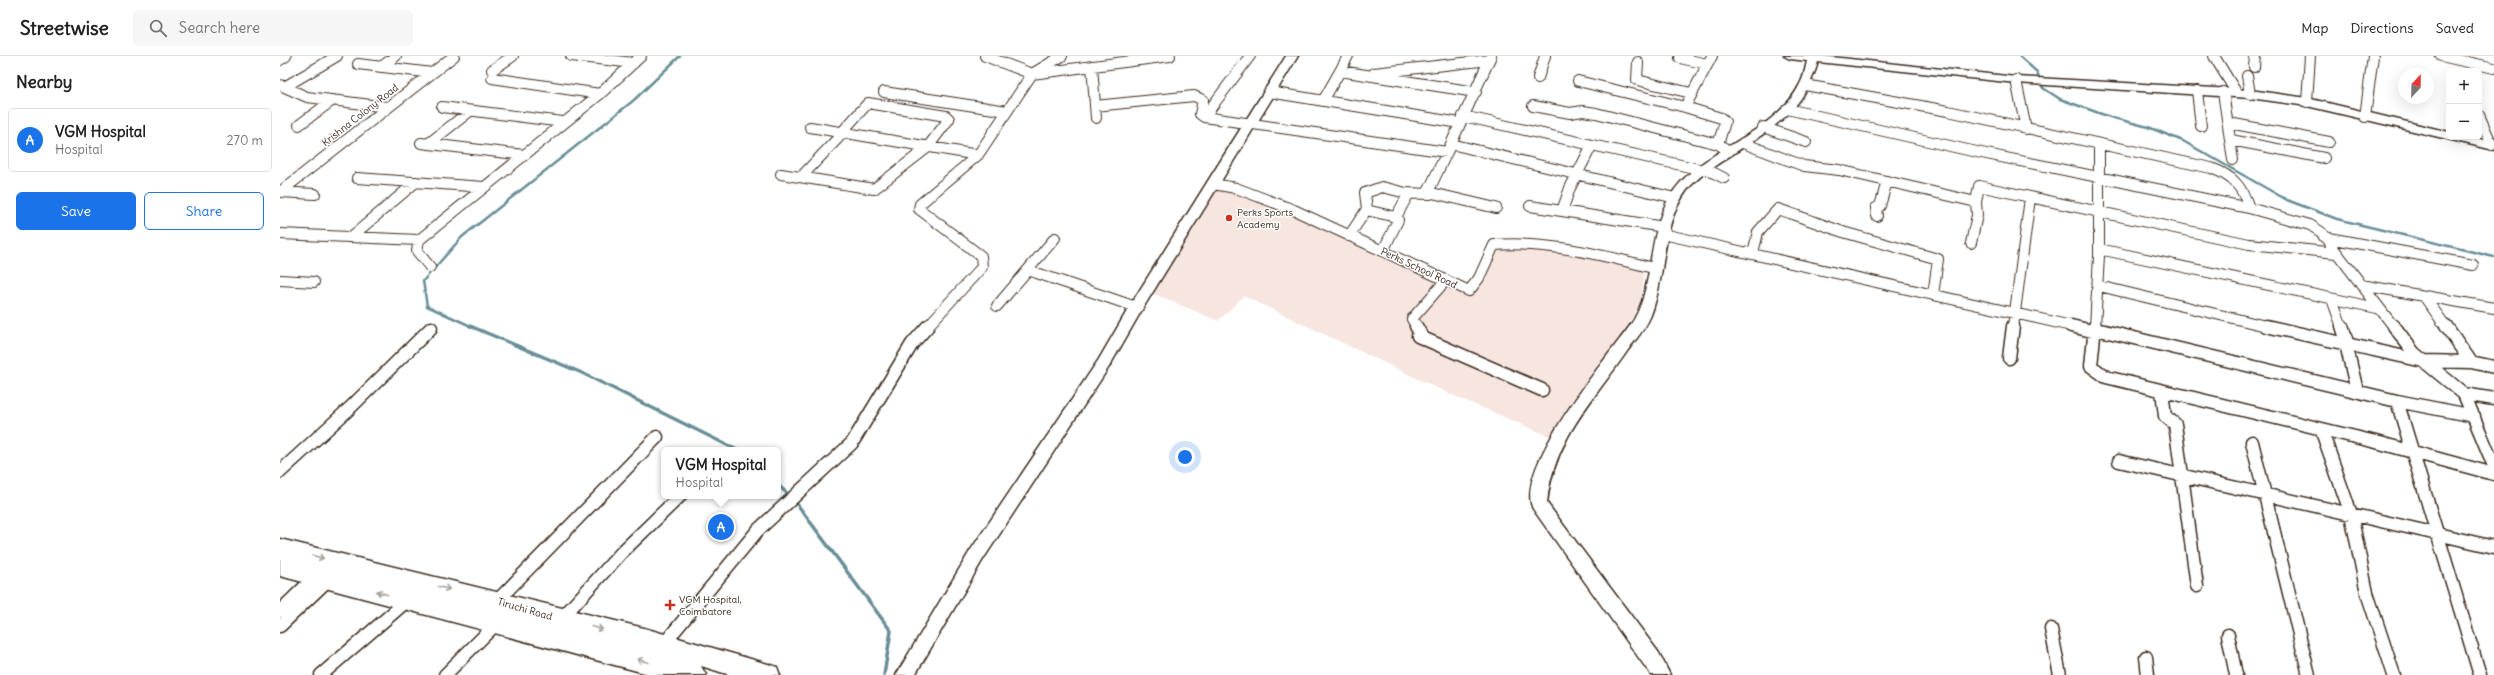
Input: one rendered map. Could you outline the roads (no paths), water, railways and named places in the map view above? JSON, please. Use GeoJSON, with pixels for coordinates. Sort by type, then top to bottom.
{"type":"FeatureCollection","features":[{"type":"Feature","properties":{"kind":"highway","name":"Tiruchi Road"},"geometry":{"type":"LineString","coordinates":[[280,548],[497,612],[561,619],[664,645],[768,675]]}},
{"type":"Feature","properties":{"kind":"highway"},"geometry":{"type":"LineString","coordinates":[[280,566],[408,600],[497,612],[694,675]]}},
{"type":"Feature","properties":{"kind":"street"},"geometry":{"type":"LineString","coordinates":[[280,60],[286,56]]}},
{"type":"Feature","properties":{"kind":"street"},"geometry":{"type":"LineString","coordinates":[[283,85],[337,56]]}},
{"type":"Feature","properties":{"kind":"street"},"geometry":{"type":"LineString","coordinates":[[381,67],[396,56]]}},
{"type":"Feature","properties":{"kind":"street","name":"Krishna Colony Road"},"geometry":{"type":"LineString","coordinates":[[280,192],[454,56]]}},
{"type":"Feature","properties":{"kind":"street"},"geometry":{"type":"LineString","coordinates":[[513,56],[492,74],[600,94]]}},
{"type":"Feature","properties":{"kind":"street"},"geometry":{"type":"LineString","coordinates":[[571,56],[634,64]]}},
{"type":"Feature","properties":{"kind":"street"},"geometry":{"type":"LineString","coordinates":[[430,267],[417,251],[419,240],[600,94],[641,56]]}},
{"type":"Feature","properties":{"kind":"street"},"geometry":{"type":"LineString","coordinates":[[985,56],[1032,74],[1170,56]]}},
{"type":"Feature","properties":{"kind":"street"},"geometry":{"type":"LineString","coordinates":[[664,645],[758,530],[852,443],[912,344],[982,267],[983,262],[981,256],[919,209],[922,200],[978,156],[1032,74],[1062,56]]}},
{"type":"Feature","properties":{"kind":"street"},"geometry":{"type":"LineString","coordinates":[[1204,117],[1250,56]]}},
{"type":"Feature","properties":{"kind":"street"},"geometry":{"type":"LineString","coordinates":[[905,675],[976,556],[1104,363],[1136,307],[1292,56]]}},
{"type":"Feature","properties":{"kind":"street"},"geometry":{"type":"LineString","coordinates":[[1323,101],[1348,56]]}},
{"type":"Feature","properties":{"kind":"street"},"geometry":{"type":"LineString","coordinates":[[1538,78],[1545,56]]}},
{"type":"Feature","properties":{"kind":"street"},"geometry":{"type":"LineString","coordinates":[[1685,107],[1712,56]]}},
{"type":"Feature","properties":{"kind":"street"},"geometry":{"type":"LineString","coordinates":[[1790,56],[1822,58],[2028,81],[2236,92],[2307,102],[2446,135]]}},
{"type":"Feature","properties":{"kind":"street"},"geometry":{"type":"LineString","coordinates":[[2214,56],[2236,92]]}},
{"type":"Feature","properties":{"kind":"street"},"geometry":{"type":"LineString","coordinates":[[2254,67],[2255,56]]}},
{"type":"Feature","properties":{"kind":"street"},"geometry":{"type":"LineString","coordinates":[[2307,102],[2310,56]]}},
{"type":"Feature","properties":{"kind":"street"},"geometry":{"type":"LineString","coordinates":[[2365,117],[2373,56]]}},
{"type":"Feature","properties":{"kind":"street"},"geometry":{"type":"LineString","coordinates":[[2441,56],[2490,67]]}},
{"type":"Feature","properties":{"kind":"street"},"geometry":{"type":"LineString","coordinates":[[2484,56],[2490,67]]}},
{"type":"Feature","properties":{"kind":"street"},"geometry":{"type":"LineString","coordinates":[[1359,74],[1490,58],[1476,92],[1428,192],[1430,194]]}},
{"type":"Feature","properties":{"kind":"street"},"geometry":{"type":"LineString","coordinates":[[1680,58],[1707,64]]}},
{"type":"Feature","properties":{"kind":"street"},"geometry":{"type":"LineString","coordinates":[[1533,106],[1570,113],[1583,111],[1596,113],[1723,147],[1743,142],[1787,110],[1822,58]]}},
{"type":"Feature","properties":{"kind":"street"},"geometry":{"type":"LineString","coordinates":[[2458,60],[2461,68]]}},
{"type":"Feature","properties":{"kind":"street"},"geometry":{"type":"LineString","coordinates":[[1638,62],[1637,80],[1692,93]]}},
{"type":"Feature","properties":{"kind":"street"},"geometry":{"type":"LineString","coordinates":[[358,64],[432,73]]}},
{"type":"Feature","properties":{"kind":"street"},"geometry":{"type":"LineString","coordinates":[[1092,66],[1096,118]]}},
{"type":"Feature","properties":{"kind":"street"},"geometry":{"type":"LineString","coordinates":[[1340,71],[1476,92]]}},
{"type":"Feature","properties":{"kind":"street"},"geometry":{"type":"LineString","coordinates":[[2247,76],[2250,94]]}},
{"type":"Feature","properties":{"kind":"street"},"geometry":{"type":"LineString","coordinates":[[2016,80],[2026,129]]}},
{"type":"Feature","properties":{"kind":"street"},"geometry":{"type":"LineString","coordinates":[[1578,81],[1685,107],[1721,118],[1725,122],[1723,147],[1704,169],[1685,185],[1675,198],[1663,230],[1645,312],[1616,356],[1581,402],[1557,441],[1539,484],[1539,504],[1652,659],[1661,675]]}},
{"type":"Feature","properties":{"kind":"street"},"geometry":{"type":"LineString","coordinates":[[283,85],[307,97],[387,107]]}},
{"type":"Feature","properties":{"kind":"street"},"geometry":{"type":"LineString","coordinates":[[1805,85],[1948,111],[2099,145],[2184,161],[2225,173],[2237,182],[2244,192],[2249,208]]}},
{"type":"Feature","properties":{"kind":"street"},"geometry":{"type":"LineString","coordinates":[[2197,91],[2201,126]]}},
{"type":"Feature","properties":{"kind":"street"},"geometry":{"type":"LineString","coordinates":[[884,92],[1007,111]]}},
{"type":"Feature","properties":{"kind":"street"},"geometry":{"type":"LineString","coordinates":[[1269,92],[1323,101],[1462,119],[1704,169],[1724,178]]}},
{"type":"Feature","properties":{"kind":"street"},"geometry":{"type":"LineString","coordinates":[[2223,92],[2229,123],[2233,160]]}},
{"type":"Feature","properties":{"kind":"street"},"geometry":{"type":"LineString","coordinates":[[1095,106],[1194,96],[1203,100],[1200,114],[1204,117],[1249,125],[1449,148],[1578,174],[1675,198]]}},
{"type":"Feature","properties":{"kind":"street"},"geometry":{"type":"LineString","coordinates":[[298,125],[333,100]]}},
{"type":"Feature","properties":{"kind":"street"},"geometry":{"type":"LineString","coordinates":[[781,174],[874,190],[927,148],[949,119],[946,116],[868,103],[801,177]]}},
{"type":"Feature","properties":{"kind":"street"},"geometry":{"type":"LineString","coordinates":[[442,108],[564,122]]}},
{"type":"Feature","properties":{"kind":"street"},"geometry":{"type":"LineString","coordinates":[[1787,110],[2100,178],[2249,208],[2310,224],[2324,237],[2377,308],[2422,361],[2464,394],[2494,466]]}},
{"type":"Feature","properties":{"kind":"street"},"geometry":{"type":"LineString","coordinates":[[470,111],[424,143],[524,155]]}},
{"type":"Feature","properties":{"kind":"street"},"geometry":{"type":"LineString","coordinates":[[2482,122],[2493,146]]}},
{"type":"Feature","properties":{"kind":"street"},"geometry":{"type":"LineString","coordinates":[[2229,123],[2329,142]]}},
{"type":"Feature","properties":{"kind":"street"},"geometry":{"type":"LineString","coordinates":[[810,127],[978,156]]}},
{"type":"Feature","properties":{"kind":"street"},"geometry":{"type":"LineString","coordinates":[[1763,127],[1806,142]]}},
{"type":"Feature","properties":{"kind":"street"},"geometry":{"type":"LineString","coordinates":[[2231,140],[2324,158]]}},
{"type":"Feature","properties":{"kind":"street"},"geometry":{"type":"LineString","coordinates":[[2466,140],[2493,146]]}},
{"type":"Feature","properties":{"kind":"street"},"geometry":{"type":"LineString","coordinates":[[1743,142],[1804,166],[1839,170],[1976,202]]}},
{"type":"Feature","properties":{"kind":"street"},"geometry":{"type":"LineString","coordinates":[[1562,211],[1592,145]]}},
{"type":"Feature","properties":{"kind":"street"},"geometry":{"type":"LineString","coordinates":[[2099,145],[2099,249],[2096,331],[2091,366],[2093,370],[2102,376],[2412,451],[2494,474]]}},
{"type":"Feature","properties":{"kind":"street"},"geometry":{"type":"LineString","coordinates":[[357,178],[484,187]]}},
{"type":"Feature","properties":{"kind":"street"},"geometry":{"type":"LineString","coordinates":[[1877,216],[1876,208],[1880,206],[1887,181]]}},
{"type":"Feature","properties":{"kind":"street"},"geometry":{"type":"LineString","coordinates":[[351,237],[416,182]]}},
{"type":"Feature","properties":{"kind":"street","name":"Perks School Road"},"geometry":{"type":"LineString","coordinates":[[1213,184],[1236,188],[1265,199],[1469,291],[1479,278],[1494,245],[1510,243],[1538,243],[1654,268]]}},
{"type":"Feature","properties":{"kind":"street"},"geometry":{"type":"LineString","coordinates":[[1972,243],[1977,215],[1976,202],[1978,186],[2098,213],[2249,244],[2336,253]]}},
{"type":"Feature","properties":{"kind":"street"},"geometry":{"type":"LineString","coordinates":[[1349,236],[1366,210],[1366,192],[1382,187],[1409,194],[1430,194],[1496,208]]}},
{"type":"Feature","properties":{"kind":"street"},"geometry":{"type":"LineString","coordinates":[[280,192],[315,194]]}},
{"type":"Feature","properties":{"kind":"street"},"geometry":{"type":"LineString","coordinates":[[1383,251],[1398,220],[1396,217],[1409,194]]}},
{"type":"Feature","properties":{"kind":"street"},"geometry":{"type":"LineString","coordinates":[[2010,358],[2017,313],[2022,235],[2030,198]]}},
{"type":"Feature","properties":{"kind":"street"},"geometry":{"type":"LineString","coordinates":[[1530,206],[1663,230],[1753,253],[1933,295],[2096,331],[2397,401],[2474,416]]}},
{"type":"Feature","properties":{"kind":"street"},"geometry":{"type":"LineString","coordinates":[[1753,253],[1758,232],[1778,209],[1843,232],[1938,259],[1933,295]]}},
{"type":"Feature","properties":{"kind":"street"},"geometry":{"type":"LineString","coordinates":[[1366,210],[1396,217]]}},
{"type":"Feature","properties":{"kind":"street"},"geometry":{"type":"LineString","coordinates":[[280,234],[419,240]]}},
{"type":"Feature","properties":{"kind":"street"},"geometry":{"type":"LineString","coordinates":[[2324,237],[2473,265]]}},
{"type":"Feature","properties":{"kind":"street"},"geometry":{"type":"LineString","coordinates":[[996,306],[1055,238]]}},
{"type":"Feature","properties":{"kind":"street"},"geometry":{"type":"LineString","coordinates":[[2099,249],[2377,308]]}},
{"type":"Feature","properties":{"kind":"street"},"geometry":{"type":"LineString","coordinates":[[1028,270],[1136,307]]}},
{"type":"Feature","properties":{"kind":"street"},"geometry":{"type":"LineString","coordinates":[[280,280],[314,282]]}},
{"type":"Feature","properties":{"kind":"street"},"geometry":{"type":"LineString","coordinates":[[1446,280],[1412,319],[1420,333],[1418,336],[1542,390]]}},
{"type":"Feature","properties":{"kind":"street"},"geometry":{"type":"LineString","coordinates":[[2098,286],[2422,361],[2471,362],[2494,367]]}},
{"type":"Feature","properties":{"kind":"street"},"geometry":{"type":"LineString","coordinates":[[2361,286],[2494,308]]}},
{"type":"Feature","properties":{"kind":"street"},"geometry":{"type":"LineString","coordinates":[[2424,296],[2471,362]]}},
{"type":"Feature","properties":{"kind":"street"},"geometry":{"type":"LineString","coordinates":[[2332,299],[2347,344],[2358,391]]}},
{"type":"Feature","properties":{"kind":"street"},"geometry":{"type":"LineString","coordinates":[[280,472],[350,408],[431,328]]}},
{"type":"Feature","properties":{"kind":"street"},"geometry":{"type":"LineString","coordinates":[[2162,391],[2165,416],[2175,424],[2197,586]]}},
{"type":"Feature","properties":{"kind":"street"},"geometry":{"type":"LineString","coordinates":[[2464,394],[2494,399]]}},
{"type":"Feature","properties":{"kind":"street"},"geometry":{"type":"LineString","coordinates":[[2397,401],[2440,535],[2480,675]]}},
{"type":"Feature","properties":{"kind":"street"},"geometry":{"type":"LineString","coordinates":[[2321,429],[2351,514],[2367,593],[2394,675]]}},
{"type":"Feature","properties":{"kind":"street"},"geometry":{"type":"LineString","coordinates":[[445,675],[497,612],[657,436]]}},
{"type":"Feature","properties":{"kind":"street"},"geometry":{"type":"LineString","coordinates":[[2252,442],[2309,675]]}},
{"type":"Feature","properties":{"kind":"street"},"geometry":{"type":"LineString","coordinates":[[2119,461],[2494,547]]}},
{"type":"Feature","properties":{"kind":"street"},"geometry":{"type":"LineString","coordinates":[[561,619],[622,552],[677,499]]}},
{"type":"Feature","properties":{"kind":"street"},"geometry":{"type":"LineString","coordinates":[[280,611],[323,577]]}},
{"type":"Feature","properties":{"kind":"street"},"geometry":{"type":"LineString","coordinates":[[280,626],[323,577]]}},
{"type":"Feature","properties":{"kind":"street"},"geometry":{"type":"LineString","coordinates":[[321,675],[408,600]]}},
{"type":"Feature","properties":{"kind":"street"},"geometry":{"type":"LineString","coordinates":[[2052,629],[2060,675]]}},
{"type":"Feature","properties":{"kind":"street"},"geometry":{"type":"LineString","coordinates":[[2228,635],[2236,675]]}},
{"type":"Feature","properties":{"kind":"street"},"geometry":{"type":"LineString","coordinates":[[2146,657],[2148,675]]}},
{"type":"Feature","properties":{"kind":"waterway"},"geometry":{"type":"LineString","coordinates":[[473,327],[427,306],[423,281],[462,237],[634,100],[680,56]]}},
{"type":"Feature","properties":{"kind":"waterway"},"geometry":{"type":"LineString","coordinates":[[2019,56],[2037,72],[2043,88],[2060,99],[2110,117],[2148,127],[2183,141],[2287,200],[2337,219],[2494,257]]}},
{"type":"Feature","properties":{"kind":"waterway"},"geometry":{"type":"LineString","coordinates":[[470,326],[582,373],[731,447]]}},
{"type":"Feature","properties":{"kind":"waterway"},"geometry":{"type":"LineString","coordinates":[[781,488],[790,496]]}},
{"type":"Feature","properties":{"kind":"waterway"},"geometry":{"type":"LineString","coordinates":[[794,500],[891,631],[884,675]]}},
{"type":"Feature","properties":{"kind":"place","name":"Perks Sports Academy"},"geometry":{"type":"Point","coordinates":[1229,218]}},
{"type":"Feature","properties":{"kind":"place","name":"VGM Hospital"},"geometry":{"type":"Point","coordinates":[721,527]}},
{"type":"Feature","properties":{"kind":"place","name":"VGM Hospital, Coimbatore"},"geometry":{"type":"Point","coordinates":[670,605]}}]}
